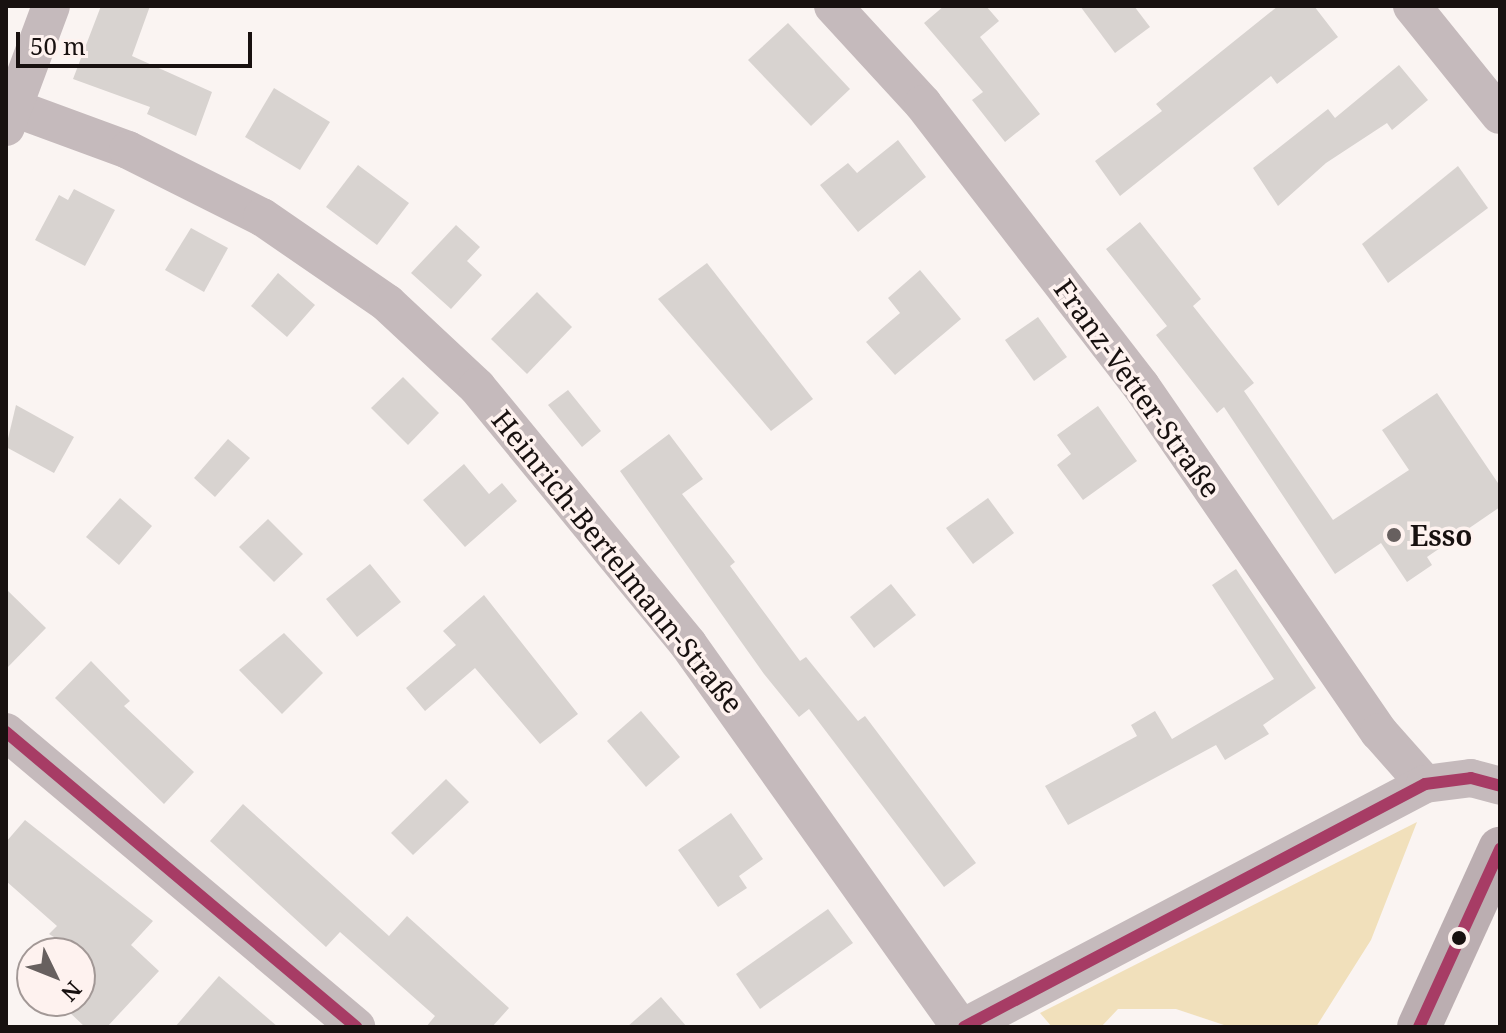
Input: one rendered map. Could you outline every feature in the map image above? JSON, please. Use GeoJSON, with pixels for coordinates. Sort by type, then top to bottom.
{"type":"FeatureCollection","features":[{"type":"Feature","properties":{"kind":"main road"},"geometry":{"type":"LineString","coordinates":[[1419,1027],[1500,849]]}},
{"type":"Feature","properties":{"kind":"street"},"geometry":{"type":"LineString","coordinates":[[10,117],[51,6]]}},
{"type":"Feature","properties":{"kind":"street","name":"Franz-Vetter-Straße"},"geometry":{"type":"LineString","coordinates":[[833,6],[923,104],[1141,386],[1379,732],[1425,784]]}},
{"type":"Feature","properties":{"kind":"street"},"geometry":{"type":"LineString","coordinates":[[1412,6],[1500,115]]}},
{"type":"Feature","properties":{"kind":"street","name":"Heinrich-Bertelmann-Straße"},"geometry":{"type":"LineString","coordinates":[[10,117],[128,150],[262,217],[387,303],[477,387],[669,619],[962,1027]]}},
{"type":"Feature","properties":{"kind":"street"},"geometry":{"type":"LineString","coordinates":[[6,732],[356,1027]]}},
{"type":"Feature","properties":{"kind":"street"},"geometry":{"type":"LineString","coordinates":[[962,1027],[1425,784],[1471,778],[1500,786]]}},
{"type":"Feature","properties":{"kind":"shaded area"},"geometry":{"type":"Polygon","coordinates":[[[1417,822],[1371,940],[1316,1027],[1230,1027],[1176,1009],[1118,1009],[1101,1027],[1052,1027],[1040,1013],[1417,822]]]}},
{"type":"Feature","properties":{"kind":"building"},"geometry":{"type":"Polygon","coordinates":[[[101,6],[150,6],[132,56],[212,92],[196,136],[147,114],[150,107],[73,79],[101,6]]]}},
{"type":"Feature","properties":{"kind":"building"},"geometry":{"type":"Polygon","coordinates":[[[944,6],[986,6],[999,21],[980,37],[1040,114],[1005,142],[972,100],[983,92],[924,23],[944,6]]]}},
{"type":"Feature","properties":{"kind":"building"},"geometry":{"type":"Polygon","coordinates":[[[1080,6],[1134,6],[1150,27],[1115,53],[1080,6]]]}},
{"type":"Feature","properties":{"kind":"building"},"geometry":{"type":"Polygon","coordinates":[[[1278,6],[1314,6],[1338,37],[1277,84],[1271,76],[1120,196],[1095,161],[1162,111],[1156,104],[1278,6]]]}},
{"type":"Feature","properties":{"kind":"building"},"geometry":{"type":"Polygon","coordinates":[[[788,23],[850,89],[811,126],[748,60],[788,23]]]}},
{"type":"Feature","properties":{"kind":"building"},"geometry":{"type":"Polygon","coordinates":[[[1399,65],[1428,100],[1392,130],[1387,123],[1326,163],[1278,206],[1253,168],[1328,109],[1335,118],[1399,65]]]}},
{"type":"Feature","properties":{"kind":"building"},"geometry":{"type":"Polygon","coordinates":[[[274,88],[330,122],[300,170],[245,137],[274,88]]]}},
{"type":"Feature","properties":{"kind":"building"},"geometry":{"type":"Polygon","coordinates":[[[898,140],[926,177],[858,232],[820,185],[848,163],[857,173],[898,140]]]}},
{"type":"Feature","properties":{"kind":"building"},"geometry":{"type":"Polygon","coordinates":[[[358,165],[409,203],[377,245],[326,207],[358,165]]]}},
{"type":"Feature","properties":{"kind":"building"},"geometry":{"type":"Polygon","coordinates":[[[1458,166],[1488,208],[1388,283],[1362,244],[1458,166]]]}},
{"type":"Feature","properties":{"kind":"building"},"geometry":{"type":"Polygon","coordinates":[[[74,189],[115,210],[85,266],[35,240],[59,195],[68,200],[74,189]]]}},
{"type":"Feature","properties":{"kind":"building"},"geometry":{"type":"Polygon","coordinates":[[[1140,222],[1201,299],[1193,306],[1254,383],[1244,391],[1333,520],[1409,470],[1382,430],[1437,393],[1500,486],[1500,507],[1427,557],[1432,565],[1407,582],[1381,543],[1335,574],[1224,407],[1217,413],[1156,335],[1167,326],[1106,249],[1140,222]]]}},
{"type":"Feature","properties":{"kind":"building"},"geometry":{"type":"Polygon","coordinates":[[[456,225],[480,247],[467,261],[482,275],[451,309],[411,273],[456,225]]]}},
{"type":"Feature","properties":{"kind":"building"},"geometry":{"type":"Polygon","coordinates":[[[191,228],[228,248],[204,292],[165,270],[191,228]]]}},
{"type":"Feature","properties":{"kind":"building"},"geometry":{"type":"Polygon","coordinates":[[[707,263],[813,399],[771,431],[658,299],[707,263]]]}},
{"type":"Feature","properties":{"kind":"building"},"geometry":{"type":"Polygon","coordinates":[[[920,270],[961,319],[895,375],[866,342],[900,313],[888,298],[920,270]]]}},
{"type":"Feature","properties":{"kind":"building"},"geometry":{"type":"Polygon","coordinates":[[[278,273],[315,305],[287,337],[251,306],[278,273]]]}},
{"type":"Feature","properties":{"kind":"building"},"geometry":{"type":"Polygon","coordinates":[[[537,292],[572,327],[527,374],[491,339],[537,292]]]}},
{"type":"Feature","properties":{"kind":"building"},"geometry":{"type":"Polygon","coordinates":[[[1038,317],[1067,357],[1034,381],[1005,340],[1038,317]]]}},
{"type":"Feature","properties":{"kind":"building"},"geometry":{"type":"Polygon","coordinates":[[[403,377],[439,413],[408,445],[371,408],[403,377]]]}},
{"type":"Feature","properties":{"kind":"building"},"geometry":{"type":"Polygon","coordinates":[[[568,390],[601,431],[582,447],[548,405],[568,390]]]}},
{"type":"Feature","properties":{"kind":"building"},"geometry":{"type":"Polygon","coordinates":[[[16,405],[74,437],[54,473],[6,447],[16,405]]]}},
{"type":"Feature","properties":{"kind":"building"},"geometry":{"type":"Polygon","coordinates":[[[1098,406],[1137,461],[1083,500],[1057,465],[1071,454],[1057,435],[1098,406]]]}},
{"type":"Feature","properties":{"kind":"building"},"geometry":{"type":"Polygon","coordinates":[[[669,434],[703,479],[682,494],[735,562],[730,566],[800,661],[806,657],[858,721],[865,716],[976,863],[944,887],[809,709],[799,717],[764,674],[620,471],[669,434]]]}},
{"type":"Feature","properties":{"kind":"building"},"geometry":{"type":"Polygon","coordinates":[[[228,439],[250,458],[215,497],[194,478],[228,439]]]}},
{"type":"Feature","properties":{"kind":"building"},"geometry":{"type":"Polygon","coordinates":[[[464,464],[489,494],[502,483],[517,501],[465,547],[423,500],[464,464]]]}},
{"type":"Feature","properties":{"kind":"building"},"geometry":{"type":"Polygon","coordinates":[[[120,498],[152,526],[119,565],[86,537],[120,498]]]}},
{"type":"Feature","properties":{"kind":"building"},"geometry":{"type":"Polygon","coordinates":[[[988,498],[1014,533],[973,564],[946,528],[988,498]]]}},
{"type":"Feature","properties":{"kind":"building"},"geometry":{"type":"Polygon","coordinates":[[[268,519],[303,554],[274,582],[239,547],[268,519]]]}},
{"type":"Feature","properties":{"kind":"building"},"geometry":{"type":"Polygon","coordinates":[[[370,564],[401,602],[357,637],[326,599],[370,564]]]}},
{"type":"Feature","properties":{"kind":"building"},"geometry":{"type":"Polygon","coordinates":[[[1236,569],[1316,688],[1263,725],[1269,734],[1225,760],[1216,745],[1068,825],[1045,786],[1137,736],[1131,725],[1155,711],[1172,739],[1274,679],[1212,585],[1236,569]]]}},
{"type":"Feature","properties":{"kind":"building"},"geometry":{"type":"Polygon","coordinates":[[[891,584],[916,615],[874,648],[850,617],[891,584]]]}},
{"type":"Feature","properties":{"kind":"building"},"geometry":{"type":"Polygon","coordinates":[[[6,589],[46,628],[6,669],[6,589]]]}},
{"type":"Feature","properties":{"kind":"building"},"geometry":{"type":"Polygon","coordinates":[[[484,595],[578,714],[540,744],[475,668],[425,711],[406,688],[456,645],[443,631],[484,595]]]}},
{"type":"Feature","properties":{"kind":"building"},"geometry":{"type":"Polygon","coordinates":[[[284,633],[323,673],[282,714],[239,670],[284,633]]]}},
{"type":"Feature","properties":{"kind":"building"},"geometry":{"type":"Polygon","coordinates":[[[91,661],[130,701],[124,706],[194,772],[164,804],[55,698],[91,661]]]}},
{"type":"Feature","properties":{"kind":"building"},"geometry":{"type":"Polygon","coordinates":[[[641,711],[680,757],[646,787],[607,741],[641,711]]]}},
{"type":"Feature","properties":{"kind":"building"},"geometry":{"type":"Polygon","coordinates":[[[446,779],[469,802],[413,855],[391,833],[446,779]]]}},
{"type":"Feature","properties":{"kind":"building"},"geometry":{"type":"Polygon","coordinates":[[[243,804],[389,936],[407,916],[509,1008],[492,1027],[426,1027],[435,1016],[340,932],[326,947],[210,841],[243,804]]]}},
{"type":"Feature","properties":{"kind":"building"},"geometry":{"type":"Polygon","coordinates":[[[731,813],[763,859],[739,876],[747,888],[718,907],[678,850],[731,813]]]}},
{"type":"Feature","properties":{"kind":"building"},"geometry":{"type":"Polygon","coordinates":[[[25,820],[153,921],[131,945],[159,971],[107,1027],[85,1027],[74,1017],[96,1017],[96,937],[54,937],[49,934],[57,926],[6,881],[6,842],[25,820]]]}},
{"type":"Feature","properties":{"kind":"building"},"geometry":{"type":"Polygon","coordinates":[[[828,909],[853,943],[760,1009],[736,974],[828,909]]]}},
{"type":"Feature","properties":{"kind":"building"},"geometry":{"type":"Polygon","coordinates":[[[219,976],[278,1027],[175,1027],[219,976]]]}},
{"type":"Feature","properties":{"kind":"building"},"geometry":{"type":"Polygon","coordinates":[[[661,997],[687,1027],[627,1027],[661,997]]]}},
{"type":"Feature","properties":{"kind":"transit line"},"geometry":{"type":"LineString","coordinates":[[6,732],[356,1027]]}},
{"type":"Feature","properties":{"kind":"transit line"},"geometry":{"type":"LineString","coordinates":[[964,1027],[1425,784],[1471,778],[1500,786]]}},
{"type":"Feature","properties":{"kind":"transit line"},"geometry":{"type":"LineString","coordinates":[[1419,1027],[1500,849]]}},
{"type":"Feature","properties":{"kind":"place","name":"Esso"},"geometry":{"type":"Point","coordinates":[1394,535]}}]}
